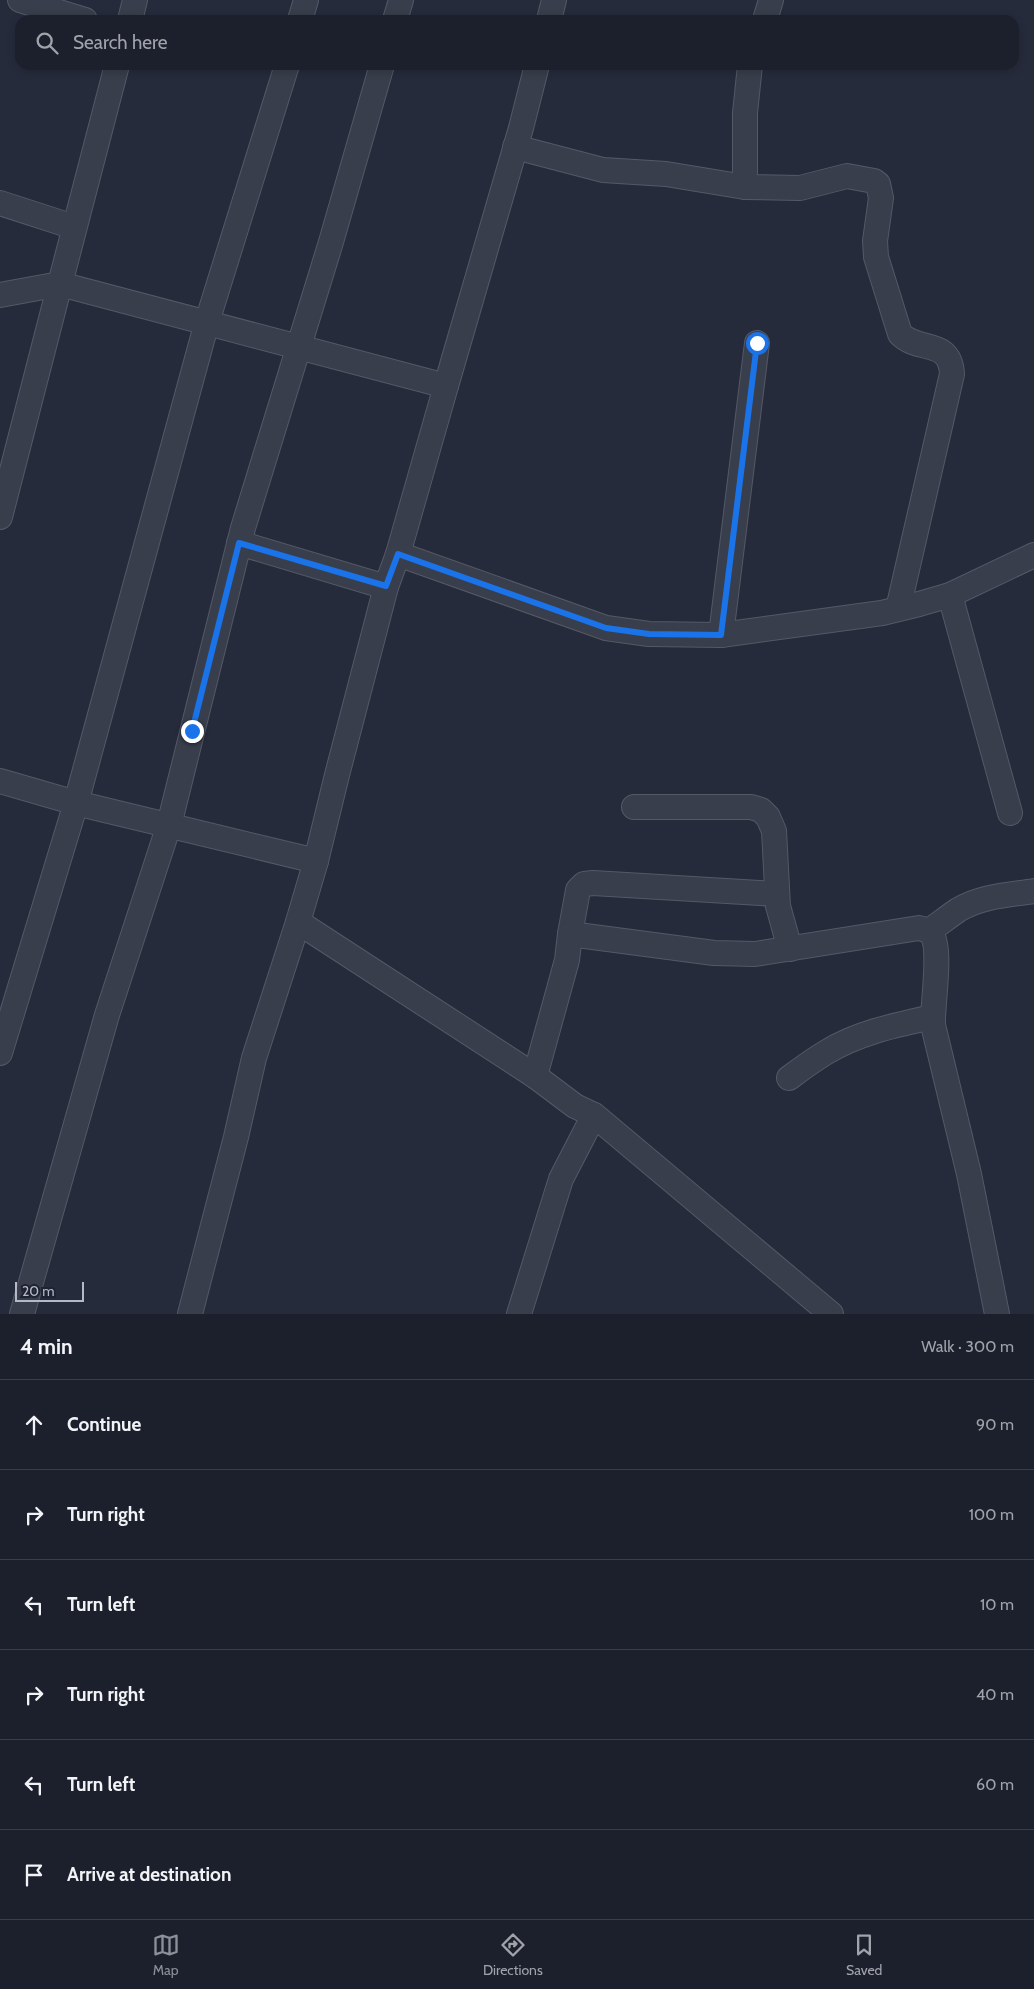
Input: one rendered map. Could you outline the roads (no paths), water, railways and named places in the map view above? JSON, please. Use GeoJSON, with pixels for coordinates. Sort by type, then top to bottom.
{"type":"FeatureCollection","features":[{"type":"Feature","properties":{"kind":"street"},"geometry":{"type":"LineString","coordinates":[[20,0],[69,15]]}},
{"type":"Feature","properties":{"kind":"street"},"geometry":{"type":"LineString","coordinates":[[131,15],[135,0]]}},
{"type":"Feature","properties":{"kind":"street"},"geometry":{"type":"LineString","coordinates":[[302,15],[306,0]]}},
{"type":"Feature","properties":{"kind":"street"},"geometry":{"type":"LineString","coordinates":[[396,15],[401,0]]}},
{"type":"Feature","properties":{"kind":"street"},"geometry":{"type":"LineString","coordinates":[[550,15],[554,0]]}},
{"type":"Feature","properties":{"kind":"street"},"geometry":{"type":"LineString","coordinates":[[766,15],[771,0]]}},
{"type":"Feature","properties":{"kind":"street"},"geometry":{"type":"LineString","coordinates":[[0,517],[116,70]]}},
{"type":"Feature","properties":{"kind":"street"},"geometry":{"type":"LineString","coordinates":[[0,1054],[76,803],[207,322],[285,70]]}},
{"type":"Feature","properties":{"kind":"street"},"geometry":{"type":"LineString","coordinates":[[22,1314],[107,1015],[169,825],[239,543],[300,347],[381,70]]}},
{"type":"Feature","properties":{"kind":"street"},"geometry":{"type":"LineString","coordinates":[[190,1314],[236,1137],[254,1058],[316,861],[386,586],[398,554],[516,147],[536,70]]}},
{"type":"Feature","properties":{"kind":"street"},"geometry":{"type":"LineString","coordinates":[[745,187],[745,114],[749,70]]}},
{"type":"Feature","properties":{"kind":"street"},"geometry":{"type":"LineString","coordinates":[[516,147],[603,170],[666,174],[745,187],[800,188],[847,176],[874,181],[878,184],[882,198],[875,241],[876,257],[900,334],[906,340],[943,351],[949,357],[952,364],[952,374],[898,610]]}},
{"type":"Feature","properties":{"kind":"street"},"geometry":{"type":"LineString","coordinates":[[0,203],[74,227]]}},
{"type":"Feature","properties":{"kind":"street"},"geometry":{"type":"LineString","coordinates":[[0,295],[60,284],[446,386]]}},
{"type":"Feature","properties":{"kind":"street"},"geometry":{"type":"LineString","coordinates":[[721,635],[757,343]]}},
{"type":"Feature","properties":{"kind":"street"},"geometry":{"type":"LineString","coordinates":[[239,543],[386,586]]}},
{"type":"Feature","properties":{"kind":"street"},"geometry":{"type":"LineString","coordinates":[[398,554],[606,628],[649,634],[721,635],[898,610],[950,595],[1034,555]]}},
{"type":"Feature","properties":{"kind":"street"},"geometry":{"type":"LineString","coordinates":[[950,595],[1010,813]]}},
{"type":"Feature","properties":{"kind":"street"},"geometry":{"type":"LineString","coordinates":[[0,781],[76,803],[316,861]]}},
{"type":"Feature","properties":{"kind":"street"},"geometry":{"type":"LineString","coordinates":[[634,807],[751,807],[761,810],[768,818],[774,831],[777,894],[781,920],[790,949]]}},
{"type":"Feature","properties":{"kind":"street"},"geometry":{"type":"LineString","coordinates":[[535,1076],[567,960],[578,890],[584,884],[777,894]]}},
{"type":"Feature","properties":{"kind":"street"},"geometry":{"type":"LineString","coordinates":[[929,931],[958,910],[973,903],[990,898],[1034,891]]}},
{"type":"Feature","properties":{"kind":"street"},"geometry":{"type":"LineString","coordinates":[[298,922],[535,1076],[575,1106],[594,1115],[831,1314]]}},
{"type":"Feature","properties":{"kind":"street"},"geometry":{"type":"LineString","coordinates":[[570,934],[714,953],[755,954],[919,928],[929,931],[935,941],[937,952],[932,1017],[936,1043],[969,1174],[997,1314]]}},
{"type":"Feature","properties":{"kind":"street"},"geometry":{"type":"LineString","coordinates":[[789,1078],[826,1052],[860,1036],[890,1026],[932,1017]]}},
{"type":"Feature","properties":{"kind":"street"},"geometry":{"type":"LineString","coordinates":[[519,1314],[561,1179],[594,1115]]}}]}
